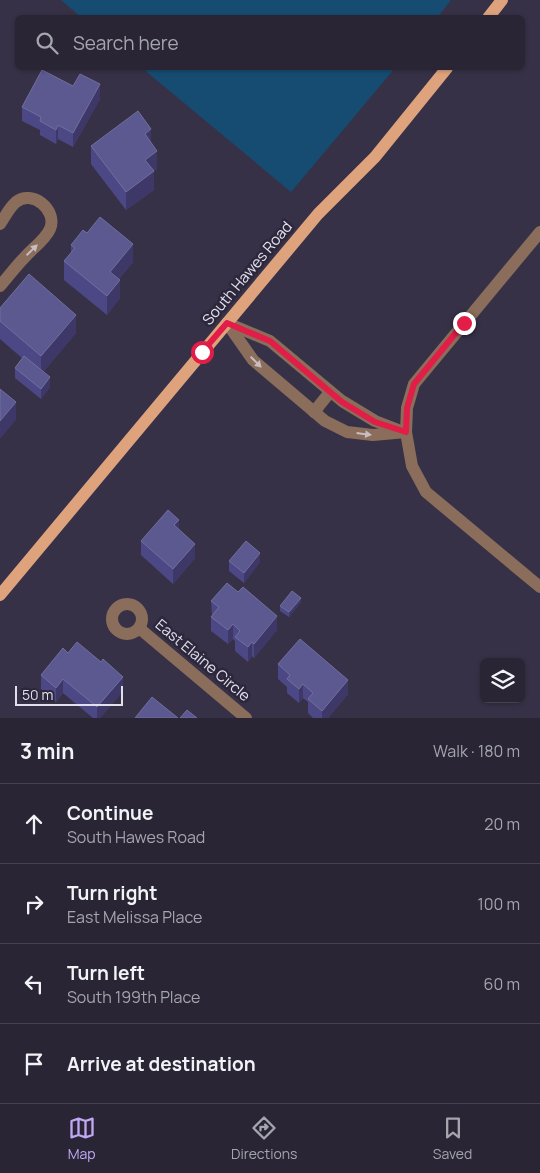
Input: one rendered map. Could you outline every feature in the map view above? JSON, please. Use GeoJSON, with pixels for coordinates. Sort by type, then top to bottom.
{"type":"FeatureCollection","features":[{"type":"Feature","properties":{"kind":"main road"},"geometry":{"type":"LineString","coordinates":[[490,15],[502,0]]}},
{"type":"Feature","properties":{"kind":"main road","name":"South Hawes Road"},"geometry":{"type":"LineString","coordinates":[[0,595],[318,214],[374,157],[445,70]]}},
{"type":"Feature","properties":{"kind":"street"},"geometry":{"type":"LineString","coordinates":[[0,224],[17,202],[27,197],[36,198],[46,207],[51,217],[51,228],[44,239],[26,256],[0,286]]}},
{"type":"Feature","properties":{"kind":"street"},"geometry":{"type":"LineString","coordinates":[[540,232],[414,384],[407,408],[406,432],[412,466],[426,492],[540,587]]}},
{"type":"Feature","properties":{"kind":"street"},"geometry":{"type":"LineString","coordinates":[[227,323],[270,341],[342,402],[375,422],[406,432]]}},
{"type":"Feature","properties":{"kind":"street"},"geometry":{"type":"LineString","coordinates":[[227,323],[253,360],[325,421],[347,432],[373,435],[406,432]]}},
{"type":"Feature","properties":{"kind":"street"},"geometry":{"type":"LineString","coordinates":[[314,412],[330,392]]}},
{"type":"Feature","properties":{"kind":"street","name":"East Elaine Circle"},"geometry":{"type":"LineString","coordinates":[[139,628],[246,718]]}},
{"type":"Feature","properties":{"kind":"water"},"geometry":{"type":"Polygon","coordinates":[[[61,0],[451,0],[439,15],[78,15],[61,0]]]}},
{"type":"Feature","properties":{"kind":"water"},"geometry":{"type":"Polygon","coordinates":[[[144,70],[393,70],[291,192],[144,70]]]}},
{"type":"Feature","properties":{"kind":"building"},"geometry":{"type":"Polygon","coordinates":[[[42,70],[73,86],[80,74],[100,84],[73,133],[58,125],[56,130],[40,121],[41,117],[22,107],[42,70]]]}},
{"type":"Feature","properties":{"kind":"building"},"geometry":{"type":"Polygon","coordinates":[[[138,111],[151,129],[145,134],[157,151],[145,160],[154,171],[126,192],[91,146],[138,111]]]}},
{"type":"Feature","properties":{"kind":"building"},"geometry":{"type":"Polygon","coordinates":[[[100,217],[133,244],[110,272],[120,280],[107,296],[64,261],[75,248],[71,245],[83,230],[87,233],[100,217]]]}},
{"type":"Feature","properties":{"kind":"building"},"geometry":{"type":"Polygon","coordinates":[[[29,274],[76,315],[41,356],[0,321],[0,308],[29,274]]]}},
{"type":"Feature","properties":{"kind":"building"},"geometry":{"type":"Polygon","coordinates":[[[24,356],[50,377],[41,389],[15,368],[24,356]]]}},
{"type":"Feature","properties":{"kind":"building"},"geometry":{"type":"Polygon","coordinates":[[[0,389],[16,402],[0,421],[0,389]]]}},
{"type":"Feature","properties":{"kind":"building"},"geometry":{"type":"Polygon","coordinates":[[[168,510],[179,520],[174,525],[195,544],[173,569],[141,541],[168,510]]]}},
{"type":"Feature","properties":{"kind":"building"},"geometry":{"type":"Polygon","coordinates":[[[246,541],[260,553],[244,573],[229,561],[246,541]]]}},
{"type":"Feature","properties":{"kind":"building"},"geometry":{"type":"Polygon","coordinates":[[[227,583],[238,592],[243,587],[277,616],[254,644],[252,642],[248,647],[235,637],[240,631],[233,624],[228,630],[211,617],[219,607],[211,601],[227,583]]]}},
{"type":"Feature","properties":{"kind":"building"},"geometry":{"type":"Polygon","coordinates":[[[292,591],[301,598],[289,612],[280,606],[292,591]]]}},
{"type":"Feature","properties":{"kind":"building"},"geometry":{"type":"Polygon","coordinates":[[[300,639],[348,680],[322,711],[308,699],[313,693],[303,684],[299,689],[287,679],[290,675],[278,664],[300,639]]]}},
{"type":"Feature","properties":{"kind":"building"},"geometry":{"type":"Polygon","coordinates":[[[77,642],[101,662],[103,659],[123,677],[97,707],[63,679],[56,688],[41,675],[63,648],[68,653],[77,642]]]}},
{"type":"Feature","properties":{"kind":"building"},"geometry":{"type":"Polygon","coordinates":[[[152,697],[178,718],[135,718],[152,697]]]}},
{"type":"Feature","properties":{"kind":"building"},"geometry":{"type":"Polygon","coordinates":[[[187,710],[197,718],[180,718],[187,710]]]}},
{"type":"Feature","properties":{"kind":"route"},"geometry":{"type":"LineString","coordinates":[[202,352],[227,323],[270,341],[342,402],[375,422],[406,432],[407,408],[414,384],[464,323]]}}]}
